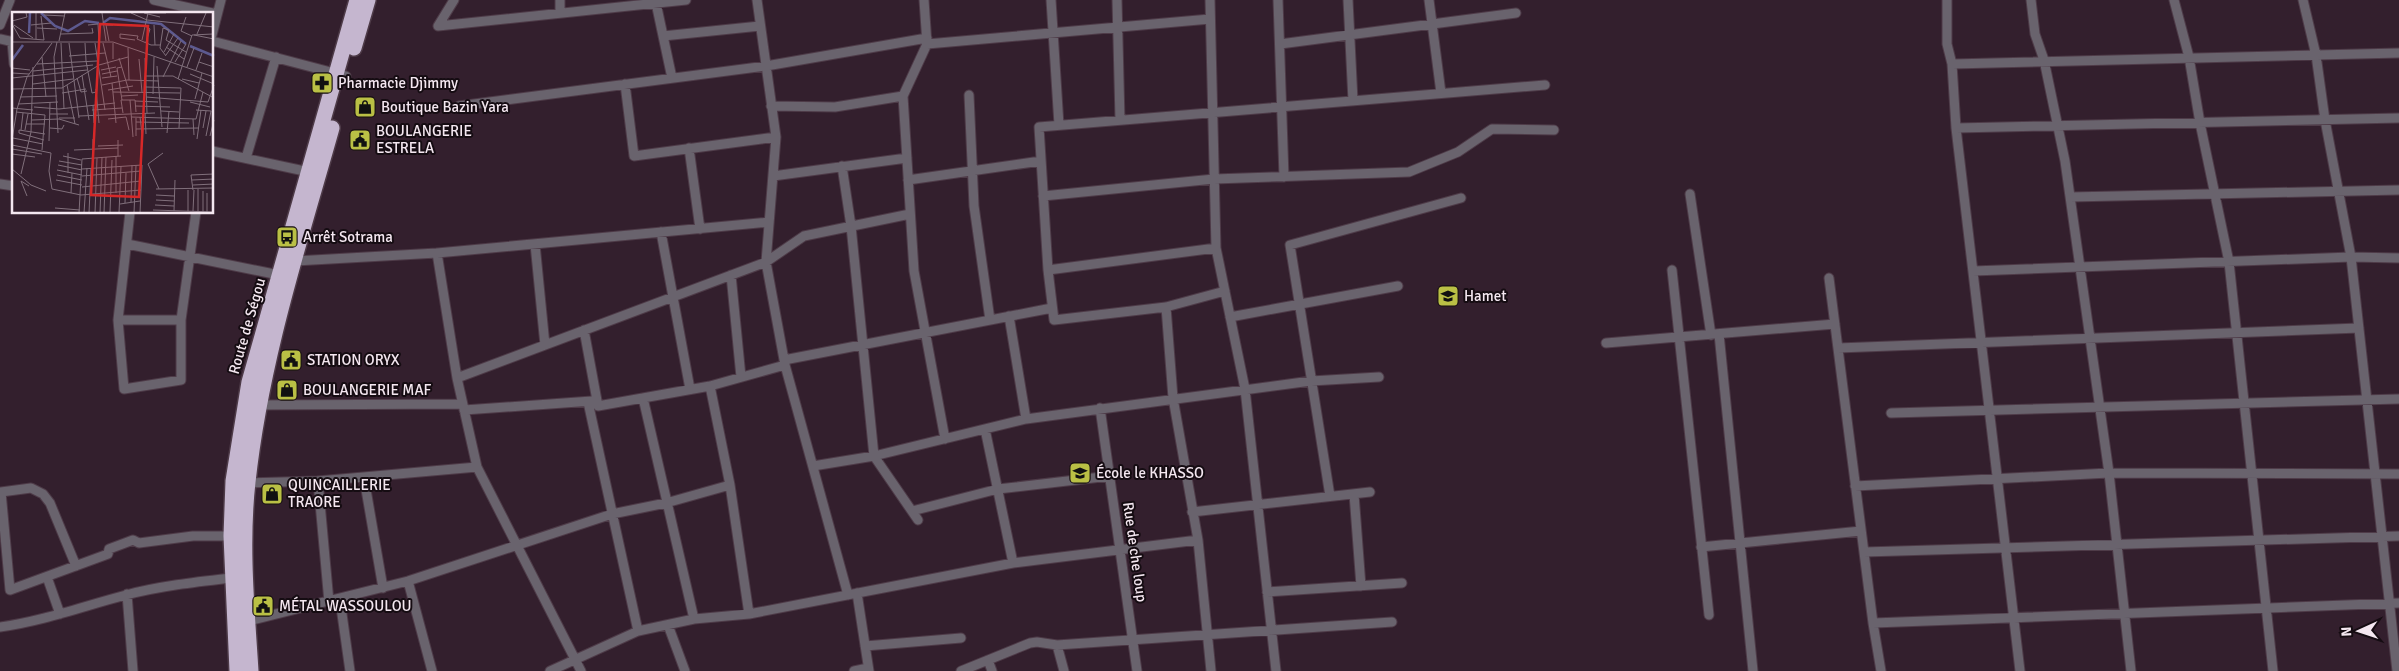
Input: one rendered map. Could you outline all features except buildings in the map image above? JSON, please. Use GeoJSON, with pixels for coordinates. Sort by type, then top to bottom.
{"type":"FeatureCollection","features":[{"type":"Feature","properties":{"kind":"highway","name":"Route de Ségou"},"geometry":{"type":"LineString","coordinates":[[251,671],[244,537],[247,483],[258,405],[341,75],[357,0]]}},
{"type":"Feature","properties":{"kind":"highway","name":"Route de Ségou"},"geometry":{"type":"LineString","coordinates":[[237,671],[231,578],[233,481],[249,382],[309,172],[368,0]]}},
{"type":"Feature","properties":{"kind":"street"},"geometry":{"type":"LineString","coordinates":[[0,25],[10,0]]}},
{"type":"Feature","properties":{"kind":"street"},"geometry":{"type":"LineString","coordinates":[[154,0],[208,12]]}},
{"type":"Feature","properties":{"kind":"street"},"geometry":{"type":"LineString","coordinates":[[214,27],[221,0]]}},
{"type":"Feature","properties":{"kind":"street"},"geometry":{"type":"LineString","coordinates":[[454,0],[438,26],[560,13],[622,3],[656,3],[686,0]]}},
{"type":"Feature","properties":{"kind":"street"},"geometry":{"type":"LineString","coordinates":[[560,0],[560,13]]}},
{"type":"Feature","properties":{"kind":"street"},"geometry":{"type":"LineString","coordinates":[[757,0],[776,137],[766,262],[784,362],[852,594],[865,646],[869,670],[854,671]]}},
{"type":"Feature","properties":{"kind":"street"},"geometry":{"type":"LineString","coordinates":[[924,0],[927,41],[903,96],[914,271],[945,439]]}},
{"type":"Feature","properties":{"kind":"street"},"geometry":{"type":"LineString","coordinates":[[1051,0],[1059,125]]}},
{"type":"Feature","properties":{"kind":"street"},"geometry":{"type":"LineString","coordinates":[[1117,0],[1120,120]]}},
{"type":"Feature","properties":{"kind":"street"},"geometry":{"type":"LineString","coordinates":[[1210,0],[1216,248],[1245,389],[1276,671]]}},
{"type":"Feature","properties":{"kind":"street"},"geometry":{"type":"LineString","coordinates":[[1278,0],[1284,178]]}},
{"type":"Feature","properties":{"kind":"street"},"geometry":{"type":"LineString","coordinates":[[1348,0],[1353,101]]}},
{"type":"Feature","properties":{"kind":"street"},"geometry":{"type":"LineString","coordinates":[[1429,0],[1440,93]]}},
{"type":"Feature","properties":{"kind":"street"},"geometry":{"type":"LineString","coordinates":[[1947,0],[1947,44],[1952,64],[1956,128],[2020,671]]}},
{"type":"Feature","properties":{"kind":"street"},"geometry":{"type":"LineString","coordinates":[[2031,0],[2035,34],[2044,60],[2066,161],[2109,473],[2131,671]]}},
{"type":"Feature","properties":{"kind":"street"},"geometry":{"type":"LineString","coordinates":[[2174,0],[2189,57],[2200,123],[2229,262],[2273,671]]}},
{"type":"Feature","properties":{"kind":"street"},"geometry":{"type":"LineString","coordinates":[[2303,0],[2316,54],[2325,120],[2351,257],[2397,671]]}},
{"type":"Feature","properties":{"kind":"street"},"geometry":{"type":"LineString","coordinates":[[656,3],[672,78]]}},
{"type":"Feature","properties":{"kind":"street"},"geometry":{"type":"LineString","coordinates":[[1280,44],[1516,13]]}},
{"type":"Feature","properties":{"kind":"street"},"geometry":{"type":"LineString","coordinates":[[459,106],[766,66],[927,41],[1118,28],[1210,19]]}},
{"type":"Feature","properties":{"kind":"street"},"geometry":{"type":"LineString","coordinates":[[663,36],[760,26]]}},
{"type":"Feature","properties":{"kind":"street"},"geometry":{"type":"LineString","coordinates":[[214,41],[341,75]]}},
{"type":"Feature","properties":{"kind":"street"},"geometry":{"type":"LineString","coordinates":[[1952,64],[2044,60],[2399,53]]}},
{"type":"Feature","properties":{"kind":"street"},"geometry":{"type":"LineString","coordinates":[[246,158],[276,57]]}},
{"type":"Feature","properties":{"kind":"street"},"geometry":{"type":"LineString","coordinates":[[625,84],[634,156],[776,137]]}},
{"type":"Feature","properties":{"kind":"street"},"geometry":{"type":"LineString","coordinates":[[1225,291],[1166,307],[1054,320],[1048,270],[1039,127],[1213,111],[1545,85]]}},
{"type":"Feature","properties":{"kind":"street"},"geometry":{"type":"LineString","coordinates":[[969,95],[974,206],[990,320]]}},
{"type":"Feature","properties":{"kind":"street"},"geometry":{"type":"LineString","coordinates":[[771,106],[835,107],[903,96]]}},
{"type":"Feature","properties":{"kind":"street"},"geometry":{"type":"LineString","coordinates":[[1956,128],[2399,118]]}},
{"type":"Feature","properties":{"kind":"street"},"geometry":{"type":"LineString","coordinates":[[1043,196],[1214,179],[1284,178],[1409,172],[1458,152],[1492,129],[1554,130]]}},
{"type":"Feature","properties":{"kind":"street"},"geometry":{"type":"LineString","coordinates":[[689,148],[700,228]]}},
{"type":"Feature","properties":{"kind":"street"},"geometry":{"type":"LineString","coordinates":[[214,151],[309,172]]}},
{"type":"Feature","properties":{"kind":"street"},"geometry":{"type":"LineString","coordinates":[[772,176],[907,158]]}},
{"type":"Feature","properties":{"kind":"street"},"geometry":{"type":"LineString","coordinates":[[908,180],[1041,161]]}},
{"type":"Feature","properties":{"kind":"street"},"geometry":{"type":"LineString","coordinates":[[842,166],[851,226],[874,456],[918,520]]}},
{"type":"Feature","properties":{"kind":"street"},"geometry":{"type":"LineString","coordinates":[[2070,198],[2399,190]]}},
{"type":"Feature","properties":{"kind":"street"},"geometry":{"type":"LineString","coordinates":[[1690,194],[1715,334],[1753,671]]}},
{"type":"Feature","properties":{"kind":"street"},"geometry":{"type":"LineString","coordinates":[[1330,496],[1290,245],[1461,198]]}},
{"type":"Feature","properties":{"kind":"street"},"geometry":{"type":"LineString","coordinates":[[130,214],[118,320],[124,389],[181,380],[181,320],[196,214]]}},
{"type":"Feature","properties":{"kind":"street"},"geometry":{"type":"LineString","coordinates":[[457,378],[766,262],[804,236],[910,214]]}},
{"type":"Feature","properties":{"kind":"street"},"geometry":{"type":"LineString","coordinates":[[295,261],[437,253],[769,222]]}},
{"type":"Feature","properties":{"kind":"street"},"geometry":{"type":"LineString","coordinates":[[660,232],[690,389]]}},
{"type":"Feature","properties":{"kind":"street"},"geometry":{"type":"LineString","coordinates":[[127,244],[280,275]]}},
{"type":"Feature","properties":{"kind":"street"},"geometry":{"type":"LineString","coordinates":[[536,244],[545,345]]}},
{"type":"Feature","properties":{"kind":"street"},"geometry":{"type":"LineString","coordinates":[[1048,270],[1216,248]]}},
{"type":"Feature","properties":{"kind":"street"},"geometry":{"type":"LineString","coordinates":[[437,253],[457,378],[477,467],[581,671]]}},
{"type":"Feature","properties":{"kind":"street"},"geometry":{"type":"LineString","coordinates":[[1973,271],[2351,257],[2399,258]]}},
{"type":"Feature","properties":{"kind":"street"},"geometry":{"type":"LineString","coordinates":[[1672,270],[1709,615]]}},
{"type":"Feature","properties":{"kind":"street"},"geometry":{"type":"LineString","coordinates":[[730,275],[741,377]]}},
{"type":"Feature","properties":{"kind":"street"},"geometry":{"type":"LineString","coordinates":[[1829,278],[1873,623],[1881,671]]}},
{"type":"Feature","properties":{"kind":"street"},"geometry":{"type":"LineString","coordinates":[[1230,317],[1398,286]]}},
{"type":"Feature","properties":{"kind":"street"},"geometry":{"type":"LineString","coordinates":[[1166,307],[1173,398],[1198,540],[1211,671]]}},
{"type":"Feature","properties":{"kind":"street"},"geometry":{"type":"LineString","coordinates":[[258,405],[463,407],[593,401],[598,406],[710,386],[784,362],[862,343],[1052,308]]}},
{"type":"Feature","properties":{"kind":"street"},"geometry":{"type":"LineString","coordinates":[[1009,316],[1026,419]]}},
{"type":"Feature","properties":{"kind":"street"},"geometry":{"type":"LineString","coordinates":[[118,320],[181,320]]}},
{"type":"Feature","properties":{"kind":"street"},"geometry":{"type":"LineString","coordinates":[[1606,343],[1835,324]]}},
{"type":"Feature","properties":{"kind":"street"},"geometry":{"type":"LineString","coordinates":[[1838,348],[2359,328]]}},
{"type":"Feature","properties":{"kind":"street"},"geometry":{"type":"LineString","coordinates":[[584,330],[593,401],[612,514],[638,631]]}},
{"type":"Feature","properties":{"kind":"street"},"geometry":{"type":"LineString","coordinates":[[813,466],[874,456],[1026,419],[1311,381],[1379,377]]}},
{"type":"Feature","properties":{"kind":"street"},"geometry":{"type":"LineString","coordinates":[[710,386],[730,485],[749,614]]}},
{"type":"Feature","properties":{"kind":"street"},"geometry":{"type":"LineString","coordinates":[[644,398],[666,503],[694,619]]}},
{"type":"Feature","properties":{"kind":"street"},"geometry":{"type":"LineString","coordinates":[[1891,413],[2399,399]]}},
{"type":"Feature","properties":{"kind":"street","name":"Rue de che loup"},"geometry":{"type":"LineString","coordinates":[[1100,408],[1137,671]]}},
{"type":"Feature","properties":{"kind":"street"},"geometry":{"type":"LineString","coordinates":[[985,429],[1013,563]]}},
{"type":"Feature","properties":{"kind":"street"},"geometry":{"type":"LineString","coordinates":[[247,483],[364,478],[477,467]]}},
{"type":"Feature","properties":{"kind":"street"},"geometry":{"type":"LineString","coordinates":[[1856,486],[2109,473],[2399,474]]}},
{"type":"Feature","properties":{"kind":"street"},"geometry":{"type":"LineString","coordinates":[[912,510],[998,489],[1110,476]]}},
{"type":"Feature","properties":{"kind":"street"},"geometry":{"type":"LineString","coordinates":[[364,478],[383,588]]}},
{"type":"Feature","properties":{"kind":"street"},"geometry":{"type":"LineString","coordinates":[[318,481],[329,602]]}},
{"type":"Feature","properties":{"kind":"street"},"geometry":{"type":"LineString","coordinates":[[248,621],[340,600],[408,581],[612,514],[666,503],[730,485]]}},
{"type":"Feature","properties":{"kind":"street"},"geometry":{"type":"LineString","coordinates":[[76,566],[50,503],[43,494],[31,488],[2,492],[0,496],[10,590],[47,577],[108,554],[110,549],[133,540],[139,543],[193,536],[231,536]]}},
{"type":"Feature","properties":{"kind":"street"},"geometry":{"type":"LineString","coordinates":[[1192,512],[1370,492]]}},
{"type":"Feature","properties":{"kind":"street"},"geometry":{"type":"LineString","coordinates":[[1354,494],[1361,586]]}},
{"type":"Feature","properties":{"kind":"street"},"geometry":{"type":"LineString","coordinates":[[1702,547],[1861,531]]}},
{"type":"Feature","properties":{"kind":"street"},"geometry":{"type":"LineString","coordinates":[[1864,552],[2382,535],[2399,536]]}},
{"type":"Feature","properties":{"kind":"street"},"geometry":{"type":"LineString","coordinates":[[550,671],[638,631],[668,624],[694,619],[749,614],[1013,563],[1120,548],[1198,540]]}},
{"type":"Feature","properties":{"kind":"street"},"geometry":{"type":"LineString","coordinates":[[47,577],[60,614]]}},
{"type":"Feature","properties":{"kind":"street"},"geometry":{"type":"LineString","coordinates":[[0,628],[60,614],[127,594],[176,584],[231,578]]}},
{"type":"Feature","properties":{"kind":"street"},"geometry":{"type":"LineString","coordinates":[[408,581],[432,671]]}},
{"type":"Feature","properties":{"kind":"street"},"geometry":{"type":"LineString","coordinates":[[1267,592],[1402,583]]}},
{"type":"Feature","properties":{"kind":"street"},"geometry":{"type":"LineString","coordinates":[[127,594],[133,671]]}},
{"type":"Feature","properties":{"kind":"street"},"geometry":{"type":"LineString","coordinates":[[340,600],[350,671]]}},
{"type":"Feature","properties":{"kind":"street"},"geometry":{"type":"LineString","coordinates":[[1873,623],[2399,603]]}},
{"type":"Feature","properties":{"kind":"street"},"geometry":{"type":"LineString","coordinates":[[961,671],[1030,643],[1037,642],[1056,645],[1392,622]]}},
{"type":"Feature","properties":{"kind":"street"},"geometry":{"type":"LineString","coordinates":[[668,624],[685,671]]}},
{"type":"Feature","properties":{"kind":"street"},"geometry":{"type":"LineString","coordinates":[[865,646],[961,638]]}},
{"type":"Feature","properties":{"kind":"street"},"geometry":{"type":"LineString","coordinates":[[1056,645],[1064,671]]}},
{"type":"Feature","properties":{"kind":"street"},"geometry":{"type":"LineString","coordinates":[[988,660],[992,671]]}},
{"type":"Feature","properties":{"kind":"place","name":"Pharmacie Djimmy"},"geometry":{"type":"Point","coordinates":[322,83]}},
{"type":"Feature","properties":{"kind":"place","name":"Boutique Bazin Yara"},"geometry":{"type":"Point","coordinates":[365,107]}},
{"type":"Feature","properties":{"kind":"place","name":"BOULANGERIE ESTRELA"},"geometry":{"type":"Point","coordinates":[360,140]}},
{"type":"Feature","properties":{"kind":"place","name":"Arrêt Sotrama"},"geometry":{"type":"Point","coordinates":[287,237]}},
{"type":"Feature","properties":{"kind":"place","name":"Hamet"},"geometry":{"type":"Point","coordinates":[1448,296]}},
{"type":"Feature","properties":{"kind":"place","name":"STATION ORYX"},"geometry":{"type":"Point","coordinates":[291,360]}},
{"type":"Feature","properties":{"kind":"place","name":"BOULANGERIE MAF"},"geometry":{"type":"Point","coordinates":[287,390]}},
{"type":"Feature","properties":{"kind":"place","name":"École le KHASSO"},"geometry":{"type":"Point","coordinates":[1080,473]}},
{"type":"Feature","properties":{"kind":"place","name":"QUINCAILLERIE TRAORE"},"geometry":{"type":"Point","coordinates":[272,494]}},
{"type":"Feature","properties":{"kind":"place","name":"MÉTAL WASSOULOU"},"geometry":{"type":"Point","coordinates":[263,606]}}]}
